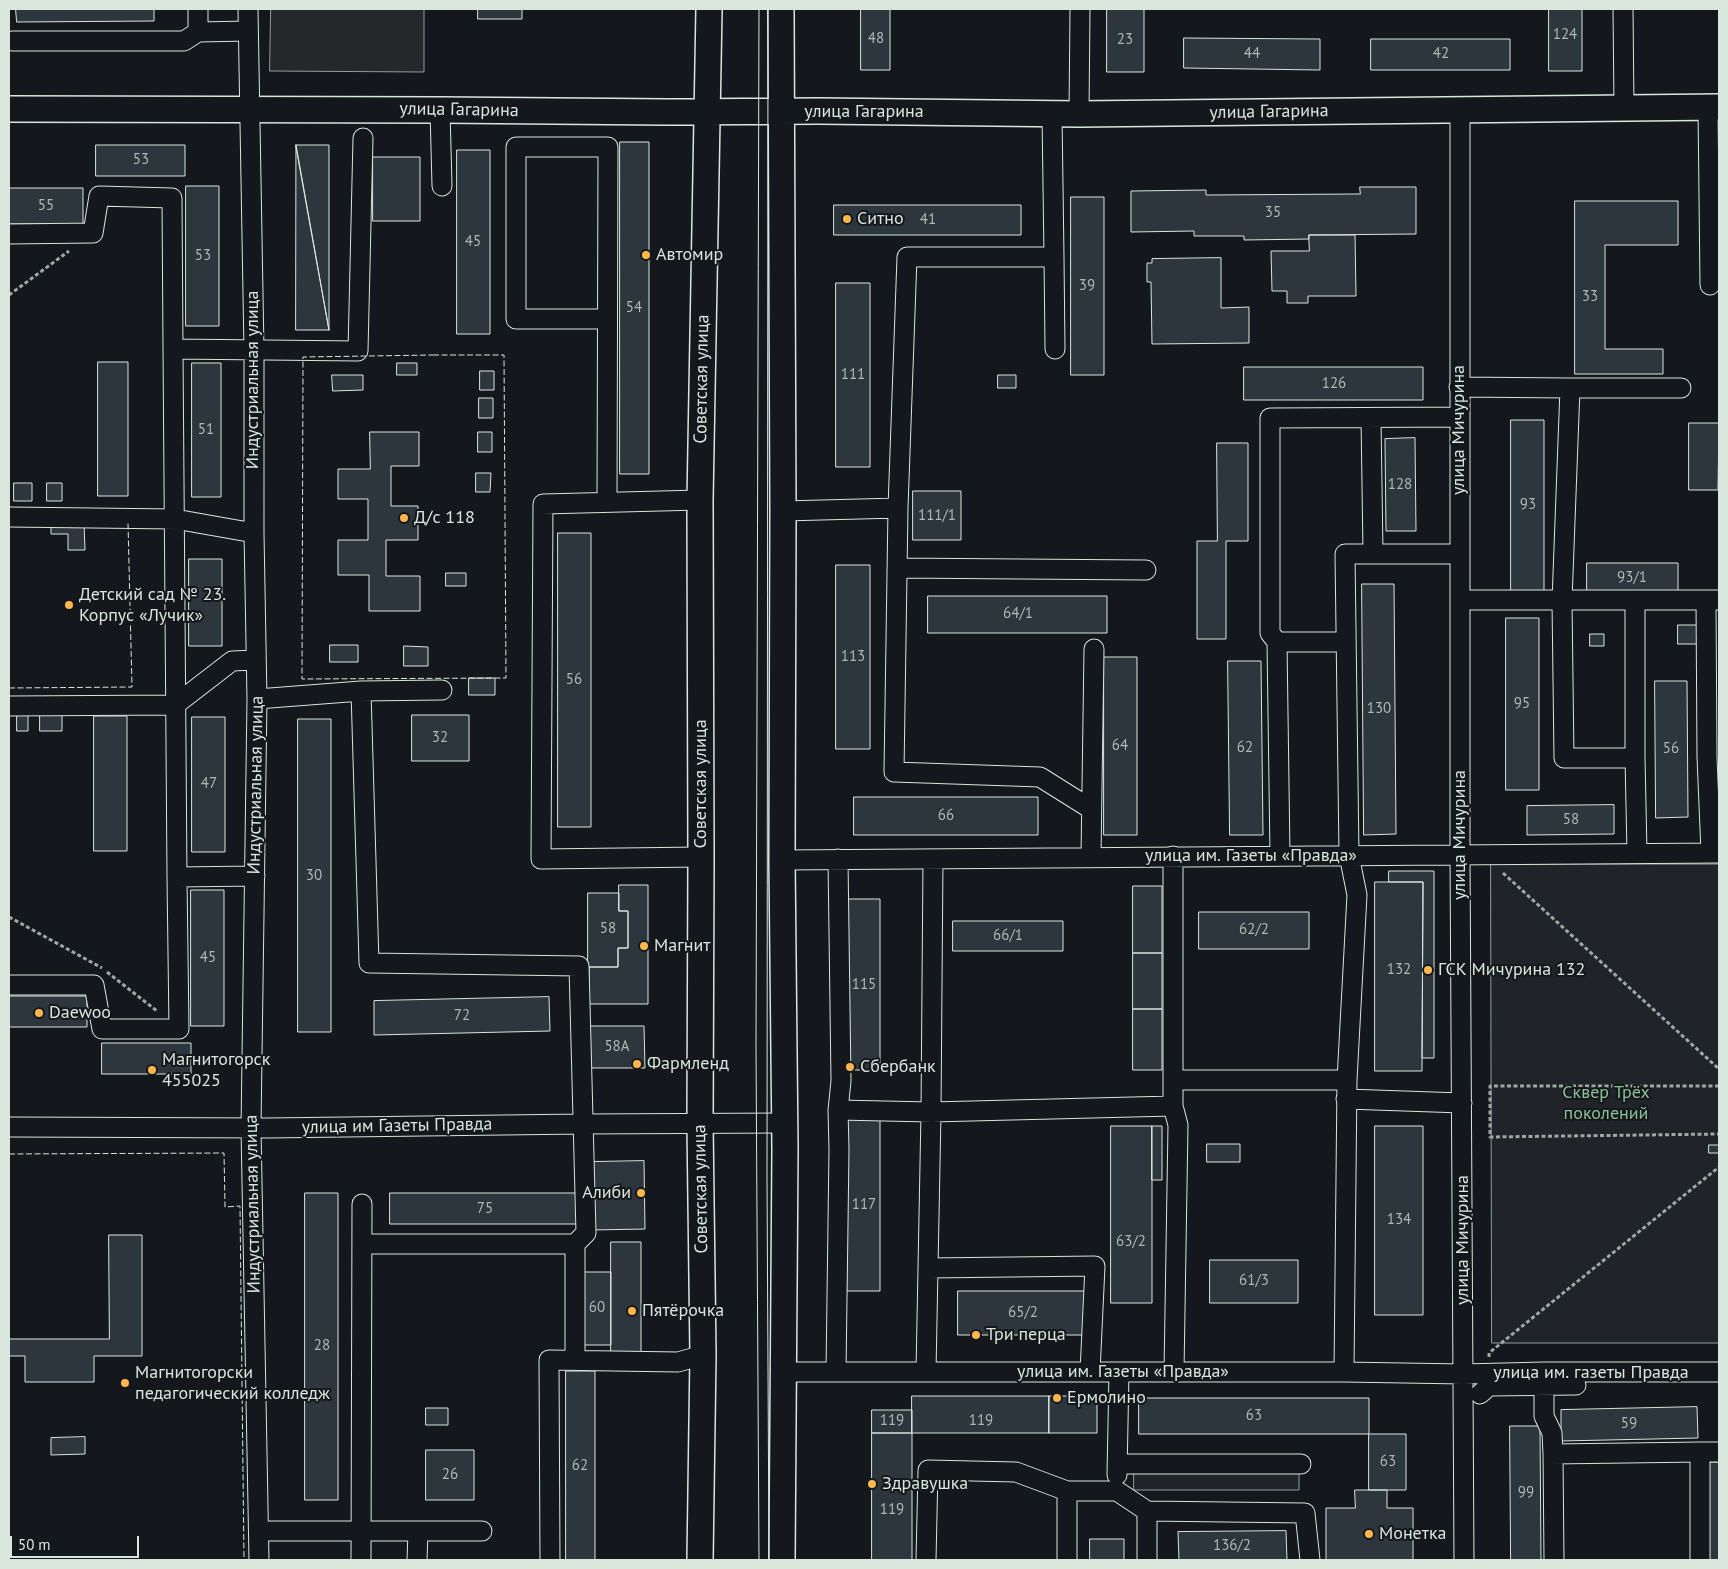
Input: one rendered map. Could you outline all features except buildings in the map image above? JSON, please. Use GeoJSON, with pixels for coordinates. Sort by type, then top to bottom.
{"type":"FeatureCollection","features":[{"type":"Feature","properties":{"kind":"main road","name":"Советская улица"},"geometry":{"type":"LineString","coordinates":[[700,1560],[703,1355],[700,1124],[700,500],[709,9]]}},
{"type":"Feature","properties":{"kind":"main road"},"geometry":{"type":"LineString","coordinates":[[781,9],[782,860],[785,1123],[782,1560]]}},
{"type":"Feature","properties":{"kind":"main road","name":"улица Гагарина"},"geometry":{"type":"LineString","coordinates":[[9,109],[1079,114],[1714,107]]}},
{"type":"Feature","properties":{"kind":"street"},"geometry":{"type":"LineString","coordinates":[[198,9],[198,32]]}},
{"type":"Feature","properties":{"kind":"street","name":"Индустриальная улица"},"geometry":{"type":"LineString","coordinates":[[248,9],[254,351],[254,533],[257,699],[251,1128],[258,1560]]}},
{"type":"Feature","properties":{"kind":"street"},"geometry":{"type":"LineString","coordinates":[[1079,114],[1080,9]]}},
{"type":"Feature","properties":{"kind":"street"},"geometry":{"type":"LineString","coordinates":[[1623,9],[1624,108]]}},
{"type":"Feature","properties":{"kind":"street"},"geometry":{"type":"LineString","coordinates":[[12,41],[184,41],[198,32],[248,31]]}},
{"type":"Feature","properties":{"kind":"street"},"geometry":{"type":"LineString","coordinates":[[1710,285],[1714,107]]}},
{"type":"Feature","properties":{"kind":"street"},"geometry":{"type":"LineString","coordinates":[[440,110],[442,186]]}},
{"type":"Feature","properties":{"kind":"street","name":"улица Мичурина"},"geometry":{"type":"LineString","coordinates":[[1460,110],[1460,855],[1464,1560]]}},
{"type":"Feature","properties":{"kind":"street"},"geometry":{"type":"LineString","coordinates":[[1052,114],[1055,349]]}},
{"type":"Feature","properties":{"kind":"street"},"geometry":{"type":"LineString","coordinates":[[173,350],[358,351],[364,138]]}},
{"type":"Feature","properties":{"kind":"street"},"geometry":{"type":"LineString","coordinates":[[608,319],[516,320],[516,147],[608,147],[608,319],[608,502]]}},
{"type":"Feature","properties":{"kind":"street"},"geometry":{"type":"LineString","coordinates":[[9,234],[93,233],[98,196],[172,198],[179,1029],[102,1029],[94,985],[9,985]]}},
{"type":"Feature","properties":{"kind":"street"},"geometry":{"type":"LineString","coordinates":[[1054,257],[907,257],[898,508],[894,772],[1040,777],[1092,809]]}},
{"type":"Feature","properties":{"kind":"street"},"geometry":{"type":"LineString","coordinates":[[1459,387],[1681,388]]}},
{"type":"Feature","properties":{"kind":"street"},"geometry":{"type":"LineString","coordinates":[[1570,388],[1562,601],[1564,758],[1635,758]]}},
{"type":"Feature","properties":{"kind":"street"},"geometry":{"type":"LineString","coordinates":[[1280,855],[1277,642],[1270,633],[1270,418],[1459,417]]}},
{"type":"Feature","properties":{"kind":"street"},"geometry":{"type":"LineString","coordinates":[[1371,418],[1373,554]]}},
{"type":"Feature","properties":{"kind":"street"},"geometry":{"type":"LineString","coordinates":[[700,500],[543,504],[541,860],[701,857]]}},
{"type":"Feature","properties":{"kind":"street"},"geometry":{"type":"LineString","coordinates":[[783,511],[898,508]]}},
{"type":"Feature","properties":{"kind":"street"},"geometry":{"type":"LineString","coordinates":[[9,518],[175,519],[254,533]]}},
{"type":"Feature","properties":{"kind":"street"},"geometry":{"type":"LineString","coordinates":[[1344,1372],[1346,1099],[1357,896],[1349,855],[1345,554],[1460,554]]}},
{"type":"Feature","properties":{"kind":"street"},"geometry":{"type":"LineString","coordinates":[[897,568],[1146,570]]}},
{"type":"Feature","properties":{"kind":"street"},"geometry":{"type":"LineString","coordinates":[[1460,600],[1712,600],[1715,853]]}},
{"type":"Feature","properties":{"kind":"street"},"geometry":{"type":"LineString","coordinates":[[1634,600],[1637,853]]}},
{"type":"Feature","properties":{"kind":"street"},"geometry":{"type":"LineString","coordinates":[[1277,642],[1346,642]]}},
{"type":"Feature","properties":{"kind":"street"},"geometry":{"type":"LineString","coordinates":[[1092,856],[1094,649]]}},
{"type":"Feature","properties":{"kind":"street"},"geometry":{"type":"LineString","coordinates":[[9,706],[175,705],[232,661],[256,660]]}},
{"type":"Feature","properties":{"kind":"street"},"geometry":{"type":"LineString","coordinates":[[257,699],[361,691],[442,690]]}},
{"type":"Feature","properties":{"kind":"street"},"geometry":{"type":"LineString","coordinates":[[361,691],[369,963],[579,966],[586,1233],[575,1244],[362,1244]]}},
{"type":"Feature","properties":{"kind":"street","name":"улица им. Газеты «Правда»"},"geometry":{"type":"LineString","coordinates":[[782,860],[1092,856],[1715,853]]}},
{"type":"Feature","properties":{"kind":"street"},"geometry":{"type":"LineString","coordinates":[[1173,856],[1173,1106],[1178,1125],[1174,1372]]}},
{"type":"Feature","properties":{"kind":"street"},"geometry":{"type":"LineString","coordinates":[[926,1372],[929,1268],[933,859]]}},
{"type":"Feature","properties":{"kind":"street"},"geometry":{"type":"LineString","coordinates":[[836,1372],[838,1110],[841,1081],[838,860]]}},
{"type":"Feature","properties":{"kind":"street"},"geometry":{"type":"LineString","coordinates":[[177,877],[254,876]]}},
{"type":"Feature","properties":{"kind":"street"},"geometry":{"type":"LineString","coordinates":[[1173,1080],[1347,1080]]}},
{"type":"Feature","properties":{"kind":"street"},"geometry":{"type":"LineString","coordinates":[[1346,1099],[1462,1103]]}},
{"type":"Feature","properties":{"kind":"street"},"geometry":{"type":"LineString","coordinates":[[838,1110],[931,1112],[1173,1106]]}},
{"type":"Feature","properties":{"kind":"street","name":"улица им Газеты Правда"},"geometry":{"type":"LineString","coordinates":[[9,1126],[251,1128],[785,1123]]}},
{"type":"Feature","properties":{"kind":"street"},"geometry":{"type":"LineString","coordinates":[[361,1560],[362,1204]]}},
{"type":"Feature","properties":{"kind":"street"},"geometry":{"type":"LineString","coordinates":[[575,1244],[575,1360]]}},
{"type":"Feature","properties":{"kind":"street"},"geometry":{"type":"LineString","coordinates":[[929,1268],[1095,1266],[1090,1372]]}},
{"type":"Feature","properties":{"kind":"street"},"geometry":{"type":"LineString","coordinates":[[550,1560],[549,1360],[678,1362],[703,1355]]}},
{"type":"Feature","properties":{"kind":"street","name":"улица им. Газеты «Правда»"},"geometry":{"type":"LineString","coordinates":[[784,1372],[1344,1372],[1463,1374]]}},
{"type":"Feature","properties":{"kind":"street"},"geometry":{"type":"LineString","coordinates":[[1117,1491],[1119,1372]]}},
{"type":"Feature","properties":{"kind":"street","name":"улица им. газеты Правда"},"geometry":{"type":"LineString","coordinates":[[1463,1374],[1544,1378],[1719,1372]]}},
{"type":"Feature","properties":{"kind":"street"},"geometry":{"type":"LineString","coordinates":[[1480,1394],[1489,1386],[1544,1378],[1719,1385]]}},
{"type":"Feature","properties":{"kind":"street"},"geometry":{"type":"LineString","coordinates":[[1544,1378],[1544,1416],[1552,1433],[1554,1560]]}},
{"type":"Feature","properties":{"kind":"street"},"geometry":{"type":"LineString","coordinates":[[1700,1452],[1700,1560]]}},
{"type":"Feature","properties":{"kind":"street"},"geometry":{"type":"LineString","coordinates":[[1553,1454],[1719,1452]]}},
{"type":"Feature","properties":{"kind":"street"},"geometry":{"type":"LineString","coordinates":[[1117,1464],[1302,1464]]}},
{"type":"Feature","properties":{"kind":"street"},"geometry":{"type":"LineString","coordinates":[[926,1560],[928,1470],[1016,1472],[1067,1491],[1117,1491],[1147,1511],[1305,1513],[1310,1560]]}},
{"type":"Feature","properties":{"kind":"street"},"geometry":{"type":"LineString","coordinates":[[1067,1491],[1067,1560]]}},
{"type":"Feature","properties":{"kind":"street"},"geometry":{"type":"LineString","coordinates":[[1147,1511],[1147,1560]]}},
{"type":"Feature","properties":{"kind":"street"},"geometry":{"type":"LineString","coordinates":[[259,1531],[482,1531]]}},
{"type":"Feature","properties":{"kind":"street"},"geometry":{"type":"LineString","coordinates":[[417,1560],[418,1531]]}},
{"type":"Feature","properties":{"kind":"path"},"geometry":{"type":"LineString","coordinates":[[9,295],[93,233]]}},
{"type":"Feature","properties":{"kind":"path"},"geometry":{"type":"LineString","coordinates":[[1501,871],[1719,1069]]}},
{"type":"Feature","properties":{"kind":"path"},"geometry":{"type":"LineString","coordinates":[[1719,1086],[1490,1086],[1490,1137],[1719,1134]]}},
{"type":"Feature","properties":{"kind":"path"},"geometry":{"type":"LineString","coordinates":[[1489,1364],[1489,1353],[1719,1167]]}},
{"type":"Feature","properties":{"kind":"green space","name":"Сквер Трёх поколений"},"geometry":{"type":"Polygon","coordinates":[[[1491,864],[1719,864],[1719,1343],[1492,1343],[1491,864]]]}},
{"type":"Feature","properties":{"kind":"green space"},"geometry":{"type":"Polygon","coordinates":[[[1134,1470],[1299,1470],[1299,1490],[1134,1490],[1134,1470]]]}},
{"type":"Feature","properties":{"kind":"shaded area"},"geometry":{"type":"Polygon","coordinates":[[[271,9],[424,9],[424,72],[270,71],[271,9]]]}},
{"type":"Feature","properties":{"kind":"tram line"},"geometry":{"type":"LineString","coordinates":[[759,9],[756,1045],[759,1560]]}},
{"type":"Feature","properties":{"kind":"tram line"},"geometry":{"type":"LineString","coordinates":[[768,9],[767,1178],[769,1560]]}},
{"type":"Feature","properties":{"kind":"fence"},"geometry":{"type":"LineString","coordinates":[[433,355],[504,355],[506,678],[302,679],[303,357],[433,355]]}},
{"type":"Feature","properties":{"kind":"fence"},"geometry":{"type":"LineString","coordinates":[[9,688],[132,687],[128,523]]}},
{"type":"Feature","properties":{"kind":"fence"},"geometry":{"type":"LineString","coordinates":[[9,1154],[224,1153],[225,1207],[240,1206],[244,1560]]}},
{"type":"Feature","properties":{"kind":"place","name":"Ситно"},"geometry":{"type":"Point","coordinates":[847,219]}},
{"type":"Feature","properties":{"kind":"place","name":"Автомир"},"geometry":{"type":"Point","coordinates":[646,255]}},
{"type":"Feature","properties":{"kind":"place","name":"Д/с 118"},"geometry":{"type":"Point","coordinates":[404,518]}},
{"type":"Feature","properties":{"kind":"place","name":"Детский сад № 23. Корпус «Лучик»"},"geometry":{"type":"Point","coordinates":[69,605]}},
{"type":"Feature","properties":{"kind":"place","name":"Магнит"},"geometry":{"type":"Point","coordinates":[644,946]}},
{"type":"Feature","properties":{"kind":"place","name":"ГСК Мичурина 132"},"geometry":{"type":"Point","coordinates":[1428,970]}},
{"type":"Feature","properties":{"kind":"place","name":"Daewoo"},"geometry":{"type":"Point","coordinates":[39,1013]}},
{"type":"Feature","properties":{"kind":"place","name":"Фармленд"},"geometry":{"type":"Point","coordinates":[637,1064]}},
{"type":"Feature","properties":{"kind":"place","name":"Сбербанк"},"geometry":{"type":"Point","coordinates":[850,1067]}},
{"type":"Feature","properties":{"kind":"place","name":"Магнитогорск 455025"},"geometry":{"type":"Point","coordinates":[152,1070]}},
{"type":"Feature","properties":{"kind":"place","name":"Алиби"},"geometry":{"type":"Point","coordinates":[641,1193]}},
{"type":"Feature","properties":{"kind":"place","name":"Пятёрочка"},"geometry":{"type":"Point","coordinates":[632,1311]}},
{"type":"Feature","properties":{"kind":"place","name":"Три перца"},"geometry":{"type":"Point","coordinates":[976,1335]}},
{"type":"Feature","properties":{"kind":"place","name":"Магнитогорски педагогический колледж"},"geometry":{"type":"Point","coordinates":[125,1383]}},
{"type":"Feature","properties":{"kind":"place","name":"Ермолино"},"geometry":{"type":"Point","coordinates":[1057,1398]}},
{"type":"Feature","properties":{"kind":"place","name":"Здравушка"},"geometry":{"type":"Point","coordinates":[872,1484]}},
{"type":"Feature","properties":{"kind":"place","name":"Монетка"},"geometry":{"type":"Point","coordinates":[1369,1534]}}]}
